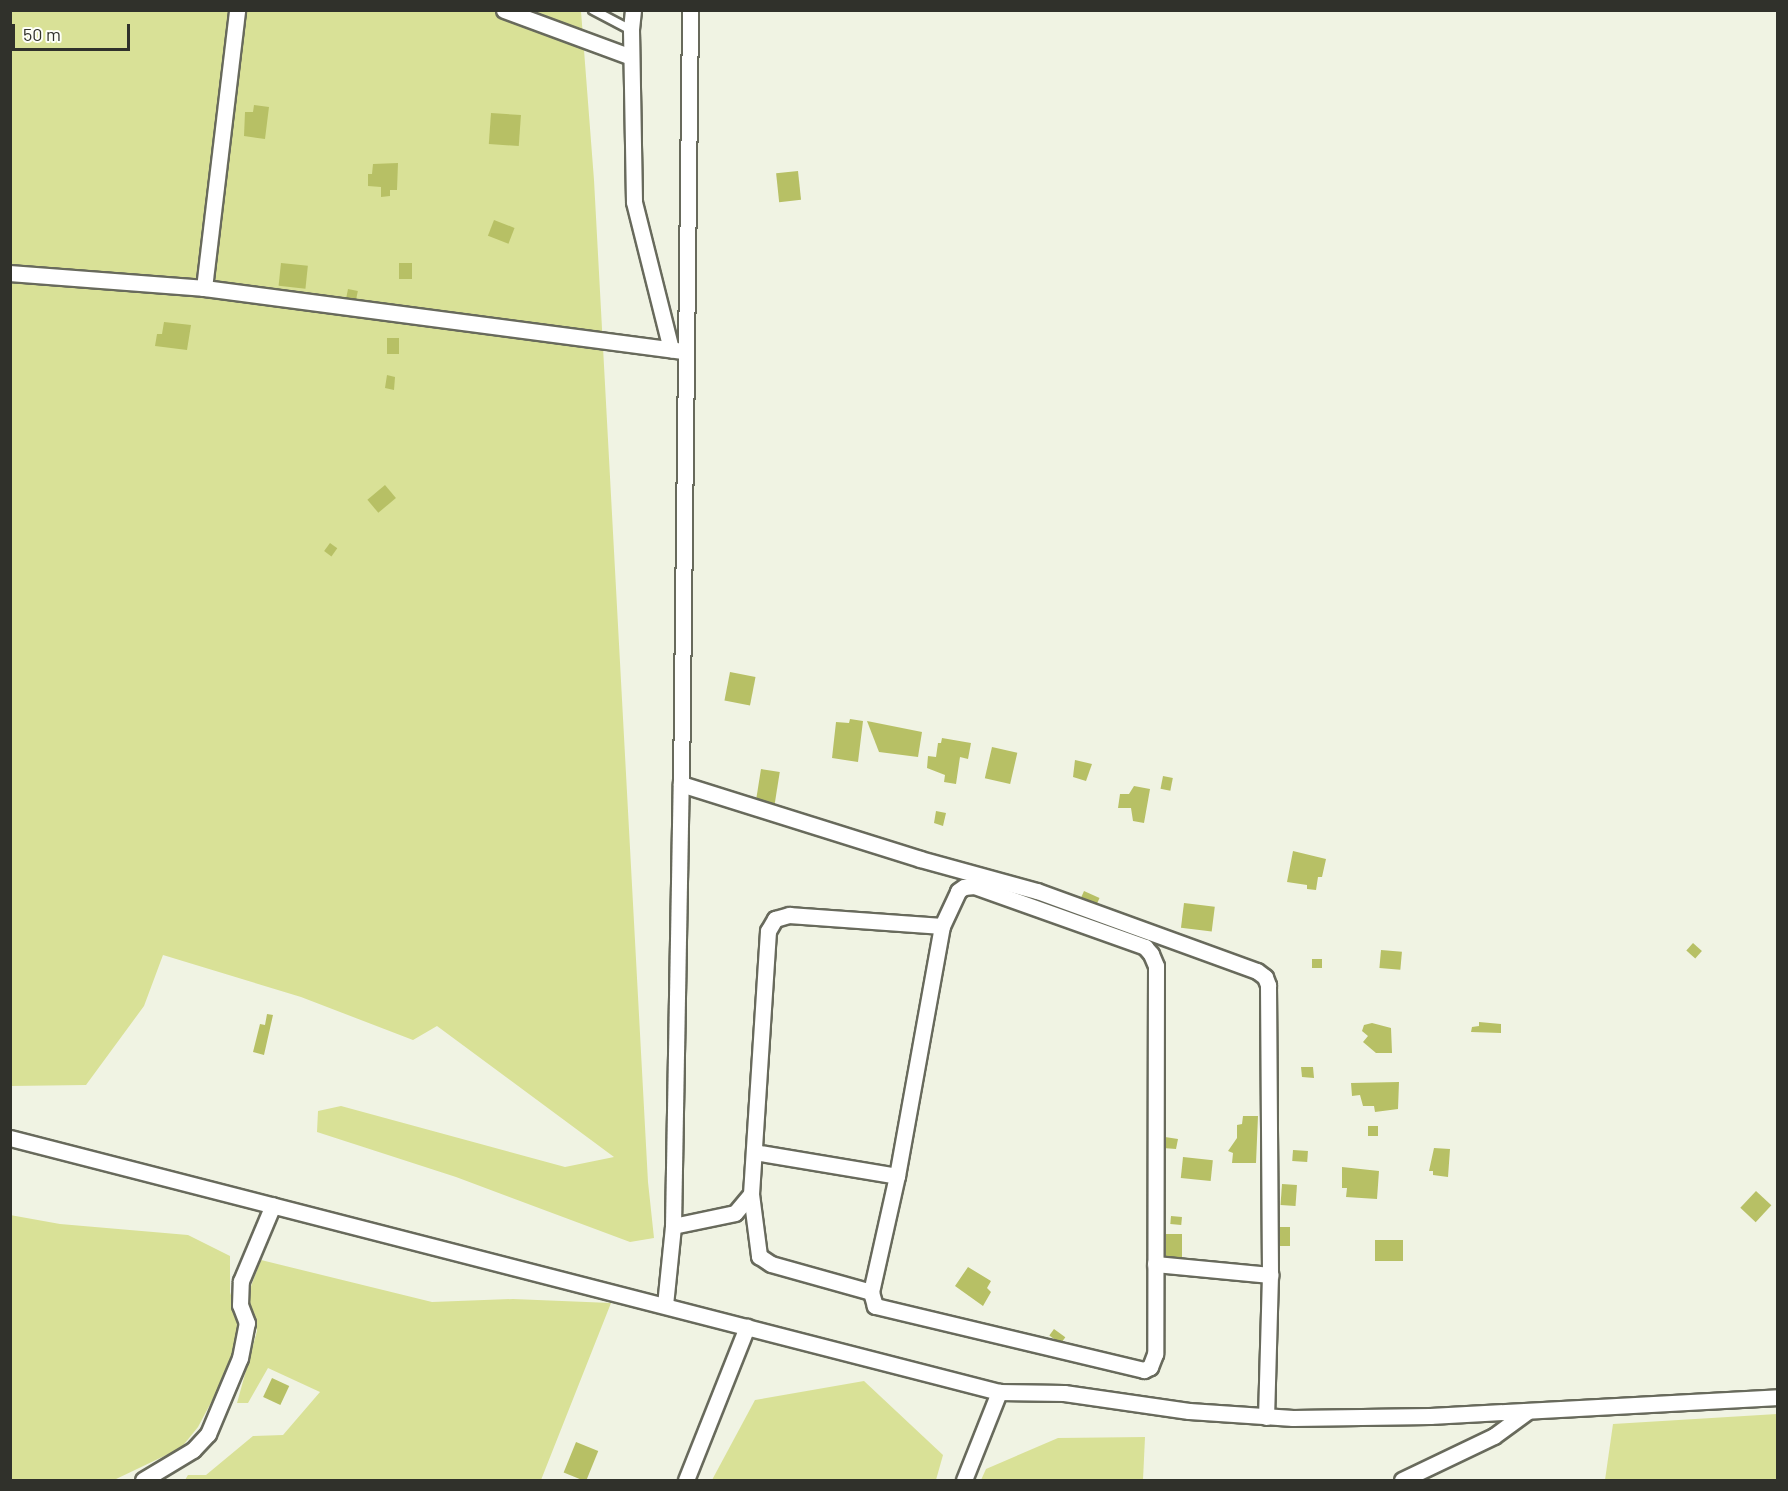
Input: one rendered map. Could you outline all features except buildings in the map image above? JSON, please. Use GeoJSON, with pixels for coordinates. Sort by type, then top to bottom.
{"type":"FeatureCollection","features":[{"type":"Feature","properties":{"kind":"street"},"geometry":{"type":"LineString","coordinates":[[204,288],[237,10]]}},
{"type":"Feature","properties":{"kind":"street"},"geometry":{"type":"LineString","coordinates":[[504,10],[632,57]]}},
{"type":"Feature","properties":{"kind":"street"},"geometry":{"type":"LineString","coordinates":[[633,10],[631,30],[634,202],[678,350]]}},
{"type":"Feature","properties":{"kind":"street"},"geometry":{"type":"LineString","coordinates":[[665,1305],[673,1226],[681,784],[678,350],[690,10]]}},
{"type":"Feature","properties":{"kind":"street"},"geometry":{"type":"LineString","coordinates":[[10,273],[204,288],[678,350]]}},
{"type":"Feature","properties":{"kind":"street"},"geometry":{"type":"LineString","coordinates":[[681,784],[920,859],[1037,891],[1257,971],[1265,976],[1268,985],[1270,1275],[1266,1416]]}},
{"type":"Feature","properties":{"kind":"street"},"geometry":{"type":"LineString","coordinates":[[974,886],[1145,947],[1151,954],[1156,966],[1155,1354],[1150,1367],[1144,1370],[887,1311],[875,1306],[871,1292],[897,1176],[942,926],[958,891],[964,887],[974,886]]}},
{"type":"Feature","properties":{"kind":"street"},"geometry":{"type":"LineString","coordinates":[[871,1292],[771,1264],[759,1256],[751,1194],[768,931],[775,919],[789,915],[942,926]]}},
{"type":"Feature","properties":{"kind":"street"},"geometry":{"type":"LineString","coordinates":[[10,1138],[999,1392],[1064,1393],[1189,1412],[1266,1416],[1430,1416],[1778,1397]]}},
{"type":"Feature","properties":{"kind":"street"},"geometry":{"type":"LineString","coordinates":[[754,1152],[897,1176]]}},
{"type":"Feature","properties":{"kind":"street"},"geometry":{"type":"LineString","coordinates":[[673,1226],[735,1213],[751,1194]]}},
{"type":"Feature","properties":{"kind":"street"},"geometry":{"type":"LineString","coordinates":[[143,1480],[192,1450],[208,1434],[240,1358],[247,1323],[240,1305],[241,1281],[273,1205]]}},
{"type":"Feature","properties":{"kind":"street"},"geometry":{"type":"LineString","coordinates":[[1155,1264],[1270,1275]]}},
{"type":"Feature","properties":{"kind":"street"},"geometry":{"type":"LineString","coordinates":[[686,1480],[747,1327]]}},
{"type":"Feature","properties":{"kind":"street"},"geometry":{"type":"LineString","coordinates":[[964,1480],[999,1392]]}},
{"type":"Feature","properties":{"kind":"street"},"geometry":{"type":"LineString","coordinates":[[1402,1480],[1494,1436],[1528,1411]]}},
{"type":"Feature","properties":{"kind":"lane"},"geometry":{"type":"LineString","coordinates":[[593,10],[631,30]]}},
{"type":"Feature","properties":{"kind":"green space"},"geometry":{"type":"Polygon","coordinates":[[[11,11],[581,11],[594,180],[648,1182],[654,1238],[630,1242],[456,1177],[317,1132],[318,1111],[341,1106],[565,1167],[614,1157],[437,1026],[413,1040],[301,997],[163,955],[144,1006],[86,1085],[11,1086],[11,11]]]}},
{"type":"Feature","properties":{"kind":"green space"},"geometry":{"type":"Polygon","coordinates":[[[10,1215],[60,1224],[188,1235],[230,1256],[230,1292],[239,1323],[233,1361],[198,1427],[181,1448],[114,1480],[11,1480],[10,1215]]]}},
{"type":"Feature","properties":{"kind":"green space"},"geometry":{"type":"Polygon","coordinates":[[[261,1260],[432,1302],[513,1299],[611,1303],[541,1480],[185,1480],[188,1475],[206,1475],[253,1436],[283,1435],[320,1392],[268,1368],[248,1403],[237,1403],[257,1331],[248,1294],[261,1260]]]}},
{"type":"Feature","properties":{"kind":"green space"},"geometry":{"type":"Polygon","coordinates":[[[864,1381],[943,1455],[936,1480],[712,1480],[755,1400],[864,1381]]]}},
{"type":"Feature","properties":{"kind":"green space"},"geometry":{"type":"Polygon","coordinates":[[[1777,1414],[1777,1480],[1605,1480],[1613,1424],[1777,1414]]]}},
{"type":"Feature","properties":{"kind":"green space"},"geometry":{"type":"Polygon","coordinates":[[[1145,1437],[1143,1480],[981,1480],[986,1469],[1058,1438],[1145,1437]]]}}]}
